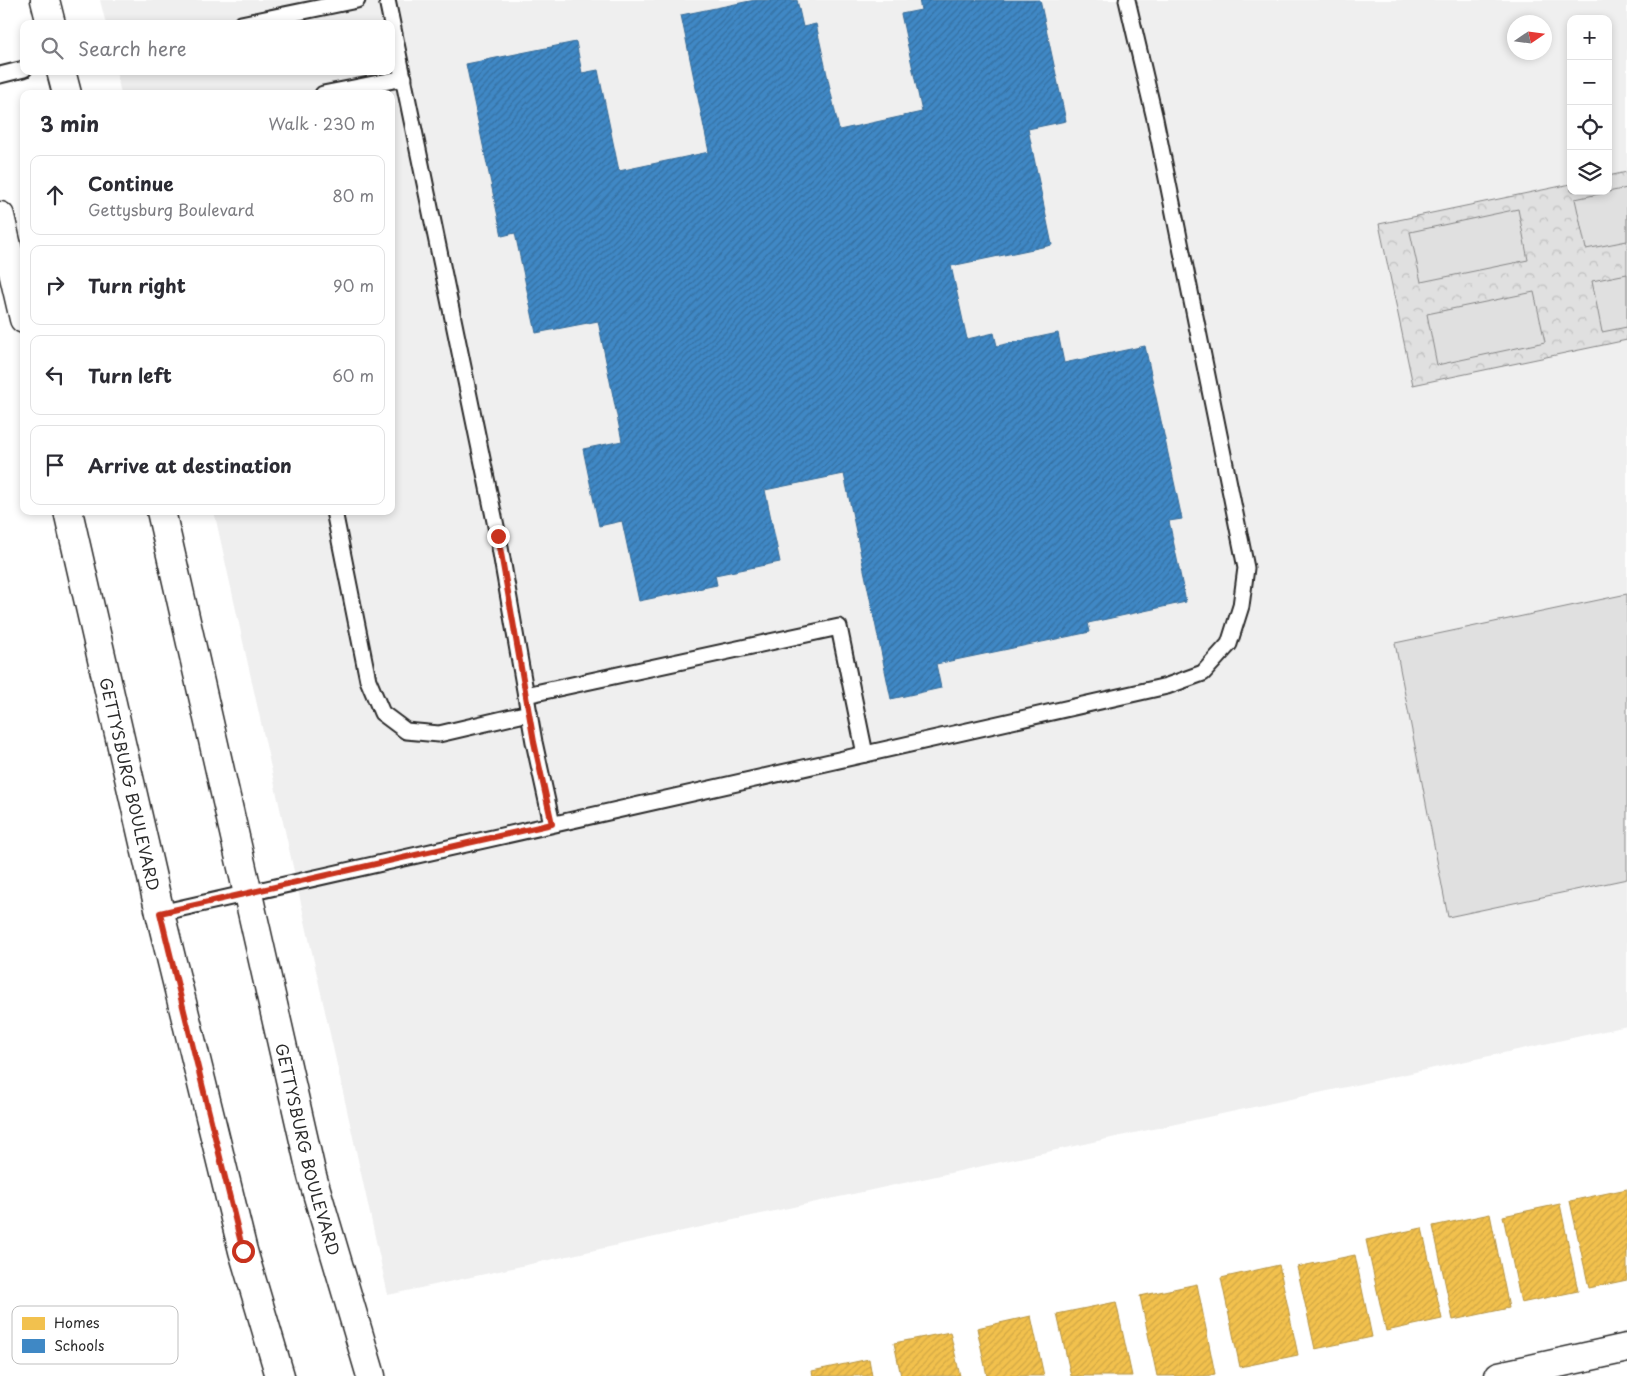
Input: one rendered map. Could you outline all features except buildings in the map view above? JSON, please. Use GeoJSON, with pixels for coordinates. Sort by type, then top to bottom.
{"type":"FeatureCollection","features":[{"type":"Feature","properties":{"kind":"street"},"geometry":{"type":"LineString","coordinates":[[45,0],[50,20]]}},
{"type":"Feature","properties":{"kind":"street"},"geometry":{"type":"LineString","coordinates":[[62,75],[65,90]]}},
{"type":"Feature","properties":{"kind":"street"},"geometry":{"type":"LineString","coordinates":[[0,216],[20,302]]}},
{"type":"Feature","properties":{"kind":"street","name":"GETTYSBURG BOULEVARD"},"geometry":{"type":"LineString","coordinates":[[69,515],[160,913],[243,1251],[280,1376]]}},
{"type":"Feature","properties":{"kind":"street","name":"GETTYSBURG BOULEVARD"},"geometry":{"type":"LineString","coordinates":[[162,515],[312,1176],[371,1376]]}},
{"type":"Feature","properties":{"kind":"street"},"geometry":{"type":"LineString","coordinates":[[1499,1376],[1627,1348]]}},
{"type":"Feature","properties":{"kind":"lane"},"geometry":{"type":"LineString","coordinates":[[260,20],[357,0]]}},
{"type":"Feature","properties":{"kind":"lane"},"geometry":{"type":"LineString","coordinates":[[387,0],[391,20]]}},
{"type":"Feature","properties":{"kind":"lane"},"geometry":{"type":"LineString","coordinates":[[160,913],[1167,686],[1203,674],[1229,644],[1241,606],[1246,568],[1155,119],[1127,0]]}},
{"type":"Feature","properties":{"kind":"lane"},"geometry":{"type":"LineString","coordinates":[[395,37],[498,536],[529,713],[552,824]]}},
{"type":"Feature","properties":{"kind":"lane"},"geometry":{"type":"LineString","coordinates":[[0,75],[20,70]]}},
{"type":"Feature","properties":{"kind":"lane"},"geometry":{"type":"LineString","coordinates":[[342,90],[404,78]]}},
{"type":"Feature","properties":{"kind":"lane"},"geometry":{"type":"LineString","coordinates":[[335,515],[368,680],[382,713],[406,730],[439,734],[529,713]]}},
{"type":"Feature","properties":{"kind":"lane"},"geometry":{"type":"LineString","coordinates":[[526,695],[839,627],[865,754]]}},
{"type":"Feature","properties":{"kind":"shaded area"},"geometry":{"type":"Polygon","coordinates":[[[100,0],[1627,0],[1627,1026],[388,1295],[215,515],[395,515],[395,90],[120,90],[117,75],[395,75],[395,20],[105,20],[100,0]]]}},
{"type":"Feature","properties":{"kind":"green space"},"geometry":{"type":"Polygon","coordinates":[[[1627,172],[1627,340],[1413,385],[1379,224],[1567,185],[1567,195],[1612,195],[1612,175],[1627,172]]]}},
{"type":"Feature","properties":{"kind":"green space"},"geometry":{"type":"Polygon","coordinates":[[[1627,188],[1627,241],[1586,249],[1575,199],[1594,195],[1612,195],[1612,191],[1627,188]]]}},
{"type":"Feature","properties":{"kind":"green space"},"geometry":{"type":"Polygon","coordinates":[[[1518,209],[1528,260],[1421,282],[1410,232],[1518,209]]]}},
{"type":"Feature","properties":{"kind":"green space"},"geometry":{"type":"Polygon","coordinates":[[[1627,274],[1627,327],[1602,332],[1592,281],[1627,274]]]}},
{"type":"Feature","properties":{"kind":"green space"},"geometry":{"type":"Polygon","coordinates":[[[1534,292],[1545,342],[1437,365],[1427,314],[1534,292]]]}},
{"type":"Feature","properties":{"kind":"green space"},"geometry":{"type":"Polygon","coordinates":[[[1627,594],[1627,879],[1448,917],[1395,643],[1627,594]]]}},
{"type":"Feature","properties":{"kind":"route"},"geometry":{"type":"LineString","coordinates":[[243,1251],[160,913],[552,824],[518,657],[498,536]]}}]}
